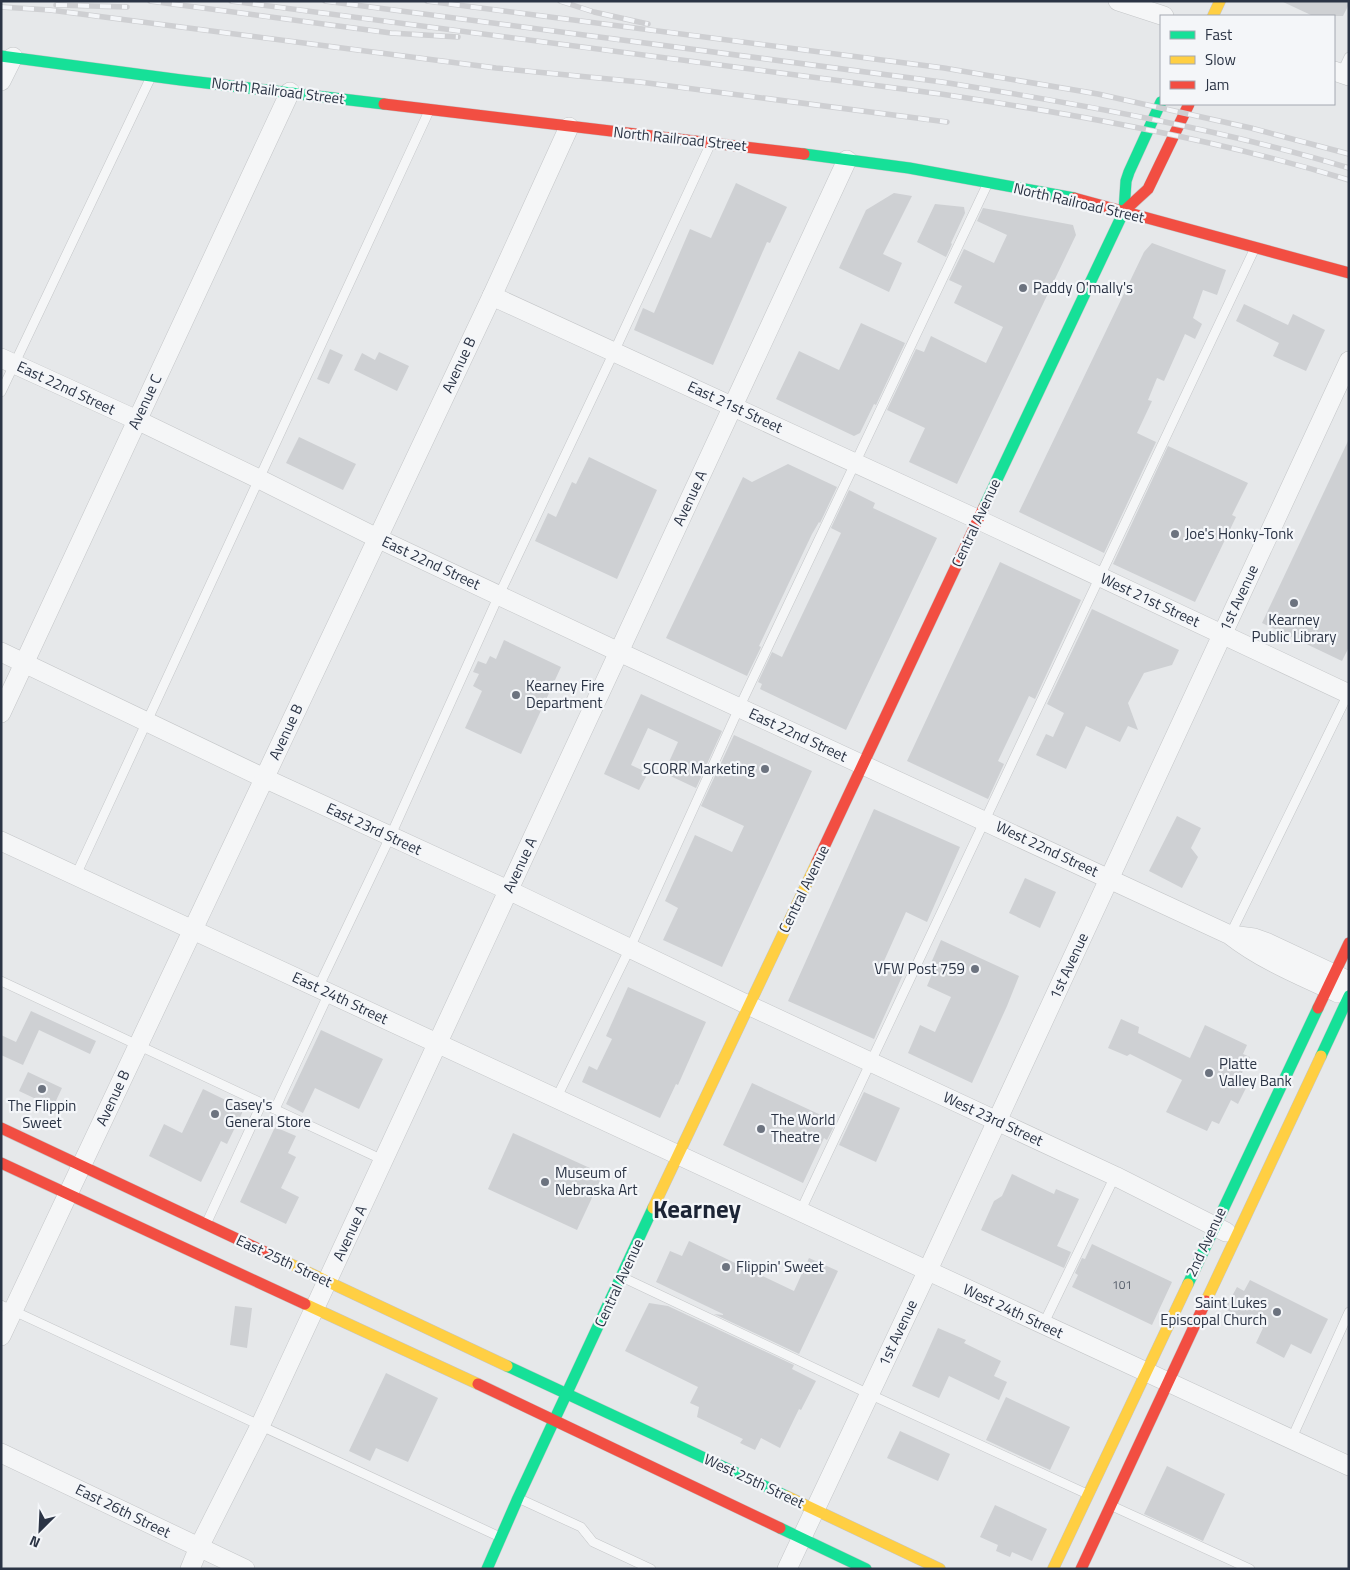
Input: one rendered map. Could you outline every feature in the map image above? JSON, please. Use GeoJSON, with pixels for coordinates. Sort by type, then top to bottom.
{"type":"FeatureCollection","features":[{"type":"Feature","properties":{"kind":"main road"},"geometry":{"type":"LineString","coordinates":[[1213,15],[1220,1]]}},
{"type":"Feature","properties":{"kind":"main road","name":"North Railroad Street"},"geometry":{"type":"LineString","coordinates":[[7,57],[569,127],[711,142],[909,168],[1078,200],[1124,211],[1349,274]]}},
{"type":"Feature","properties":{"kind":"main road","name":"Central Avenue"},"geometry":{"type":"LineString","coordinates":[[487,1569],[518,1498],[748,1005],[1124,211],[1126,181],[1129,172],[1160,104]]}},
{"type":"Feature","properties":{"kind":"main road","name":"Central Avenue"},"geometry":{"type":"LineString","coordinates":[[1124,211],[1148,189],[1189,105]]}},
{"type":"Feature","properties":{"kind":"main road","name":"2nd Avenue"},"geometry":{"type":"LineString","coordinates":[[1081,1569],[1236,1237],[1343,989],[1349,943]]}},
{"type":"Feature","properties":{"kind":"main road","name":"2nd Avenue"},"geometry":{"type":"LineString","coordinates":[[1053,1569],[1214,1227],[1343,989]]}},
{"type":"Feature","properties":{"kind":"main road","name":"East 25th Street"},"geometry":{"type":"LineString","coordinates":[[1,1128],[567,1393]]}},
{"type":"Feature","properties":{"kind":"main road","name":"East 25th Street"},"geometry":{"type":"LineString","coordinates":[[1,1163],[555,1420]]}},
{"type":"Feature","properties":{"kind":"main road","name":"West 25th Street"},"geometry":{"type":"LineString","coordinates":[[567,1393],[940,1569]]}},
{"type":"Feature","properties":{"kind":"main road","name":"West 25th Street"},"geometry":{"type":"LineString","coordinates":[[555,1420],[866,1569]]}},
{"type":"Feature","properties":{"kind":"street"},"geometry":{"type":"LineString","coordinates":[[1118,1],[1161,15]]}},
{"type":"Feature","properties":{"kind":"street"},"geometry":{"type":"LineString","coordinates":[[1,81],[7,57]]}},
{"type":"Feature","properties":{"kind":"street","name":"Avenue C"},"geometry":{"type":"LineString","coordinates":[[1,713],[290,92]]}},
{"type":"Feature","properties":{"kind":"street","name":"Avenue B"},"geometry":{"type":"LineString","coordinates":[[1,1336],[7,1308],[68,1194],[492,296],[569,127]]}},
{"type":"Feature","properties":{"kind":"street","name":"Avenue A"},"geometry":{"type":"LineString","coordinates":[[190,1569],[199,1547],[260,1426],[847,160]]}},
{"type":"Feature","properties":{"kind":"street","name":"East 21st Street"},"geometry":{"type":"LineString","coordinates":[[492,296],[978,519]]}},
{"type":"Feature","properties":{"kind":"street","name":"East 22nd Street"},"geometry":{"type":"LineString","coordinates":[[8,361],[259,478],[377,538],[863,765]]}},
{"type":"Feature","properties":{"kind":"street","name":"1st Avenue"},"geometry":{"type":"LineString","coordinates":[[787,1569],[998,1120],[1349,362]]}},
{"type":"Feature","properties":{"kind":"street","name":"West 21st Street"},"geometry":{"type":"LineString","coordinates":[[978,519],[1348,694]]}},
{"type":"Feature","properties":{"kind":"street","name":"East 23rd Street"},"geometry":{"type":"LineString","coordinates":[[1,652],[264,778],[508,890],[748,1005]]}},
{"type":"Feature","properties":{"kind":"street","name":"West 22nd Street"},"geometry":{"type":"LineString","coordinates":[[863,765],[1230,935],[1254,938],[1268,943],[1343,989]]}},
{"type":"Feature","properties":{"kind":"street","name":"East 24th Street"},"geometry":{"type":"LineString","coordinates":[[1,841],[678,1156]]}},
{"type":"Feature","properties":{"kind":"street","name":"West 23rd Street"},"geometry":{"type":"LineString","coordinates":[[748,1005],[998,1120],[1236,1237]]}},
{"type":"Feature","properties":{"kind":"street","name":"West 24th Street"},"geometry":{"type":"LineString","coordinates":[[678,1156],[1349,1466]]}},
{"type":"Feature","properties":{"kind":"street","name":"East 26th Street"},"geometry":{"type":"LineString","coordinates":[[1,1453],[245,1569]]}},
{"type":"Feature","properties":{"kind":"lane"},"geometry":{"type":"LineString","coordinates":[[1,392],[8,361],[152,76]]}},
{"type":"Feature","properties":{"kind":"lane"},"geometry":{"type":"LineString","coordinates":[[76,875],[431,109]]}},
{"type":"Feature","properties":{"kind":"lane"},"geometry":{"type":"LineString","coordinates":[[275,1110],[390,837],[499,595],[711,142]]}},
{"type":"Feature","properties":{"kind":"lane"},"geometry":{"type":"LineString","coordinates":[[556,1100],[630,948],[854,462],[988,183]]}},
{"type":"Feature","properties":{"kind":"lane"},"geometry":{"type":"LineString","coordinates":[[800,1213],[1099,576],[1256,248]]}},
{"type":"Feature","properties":{"kind":"lane"},"geometry":{"type":"LineString","coordinates":[[1230,935],[1348,694]]}},
{"type":"Feature","properties":{"kind":"lane"},"geometry":{"type":"LineString","coordinates":[[2,985],[383,1160]]}},
{"type":"Feature","properties":{"kind":"lane"},"geometry":{"type":"LineString","coordinates":[[206,1224],[262,1103]]}},
{"type":"Feature","properties":{"kind":"lane"},"geometry":{"type":"LineString","coordinates":[[1043,1325],[1114,1176]]}},
{"type":"Feature","properties":{"kind":"lane"},"geometry":{"type":"LineString","coordinates":[[622,1277],[869,1394],[1088,1494]]}},
{"type":"Feature","properties":{"kind":"lane"},"geometry":{"type":"LineString","coordinates":[[7,1308],[500,1537]]}},
{"type":"Feature","properties":{"kind":"lane"},"geometry":{"type":"LineString","coordinates":[[1291,1440],[1349,1312]]}},
{"type":"Feature","properties":{"kind":"lane"},"geometry":{"type":"LineString","coordinates":[[518,1498],[581,1526],[593,1542],[650,1569]]}},
{"type":"Feature","properties":{"kind":"lane"},"geometry":{"type":"LineString","coordinates":[[1111,1505],[1236,1566],[1250,1569]]}},
{"type":"Feature","properties":{"kind":"building"},"geometry":{"type":"Polygon","coordinates":[[[1281,1],[1349,1],[1343,16],[1311,15],[1281,1]]]}},
{"type":"Feature","properties":{"kind":"building"},"geometry":{"type":"Polygon","coordinates":[[[736,183],[787,207],[770,243],[767,242],[713,365],[634,330],[643,308],[654,313],[690,229],[711,238],[736,183]]]}},
{"type":"Feature","properties":{"kind":"building"},"geometry":{"type":"Polygon","coordinates":[[[894,193],[912,196],[883,254],[902,263],[889,292],[839,268],[866,210],[894,193]]]}},
{"type":"Feature","properties":{"kind":"building"},"geometry":{"type":"Polygon","coordinates":[[[935,204],[964,207],[965,213],[946,257],[917,242],[935,204]]]}},
{"type":"Feature","properties":{"kind":"building"},"geometry":{"type":"Polygon","coordinates":[[[983,208],[1073,225],[1076,235],[957,484],[909,462],[925,428],[887,410],[916,349],[924,352],[931,336],[986,363],[1003,327],[954,303],[962,286],[949,280],[964,249],[994,263],[1007,235],[977,221],[983,208]]]}},
{"type":"Feature","properties":{"kind":"building"},"geometry":{"type":"Polygon","coordinates":[[[1152,243],[1226,270],[1217,295],[1203,290],[1193,318],[1202,324],[1195,339],[1185,334],[1164,381],[1157,378],[1148,400],[1152,401],[1137,433],[1156,442],[1104,553],[1019,512],[1144,252],[1152,243]]]}},
{"type":"Feature","properties":{"kind":"building"},"geometry":{"type":"Polygon","coordinates":[[[1244,304],[1288,325],[1293,314],[1325,330],[1306,371],[1273,356],[1279,343],[1236,321],[1244,304]]]}},
{"type":"Feature","properties":{"kind":"building"},"geometry":{"type":"Polygon","coordinates":[[[861,323],[905,343],[876,405],[874,404],[860,433],[854,436],[776,399],[799,351],[839,370],[861,323]]]}},
{"type":"Feature","properties":{"kind":"building"},"geometry":{"type":"Polygon","coordinates":[[[330,349],[343,355],[329,384],[317,379],[330,349]]]}},
{"type":"Feature","properties":{"kind":"building"},"geometry":{"type":"Polygon","coordinates":[[[379,352],[409,366],[397,391],[354,370],[362,353],[375,360],[379,352]]]}},
{"type":"Feature","properties":{"kind":"building"},"geometry":{"type":"Polygon","coordinates":[[[299,437],[356,464],[343,490],[286,463],[299,437]]]}},
{"type":"Feature","properties":{"kind":"building"},"geometry":{"type":"Polygon","coordinates":[[[1349,439],[1349,647],[1342,661],[1262,623],[1349,439]]]}},
{"type":"Feature","properties":{"kind":"building","name":"Joe's Honky-Tonk"},"geometry":{"type":"Polygon","coordinates":[[[1168,446],[1248,483],[1232,515],[1236,517],[1195,602],[1113,564],[1168,446]]]}},
{"type":"Feature","properties":{"kind":"building"},"geometry":{"type":"Polygon","coordinates":[[[589,457],[657,490],[617,579],[535,541],[548,513],[556,517],[572,482],[576,484],[589,457]]]}},
{"type":"Feature","properties":{"kind":"building"},"geometry":{"type":"Polygon","coordinates":[[[788,464],[837,487],[820,523],[812,534],[759,646],[761,647],[747,676],[666,638],[743,477],[752,482],[788,464]]]}},
{"type":"Feature","properties":{"kind":"building"},"geometry":{"type":"Polygon","coordinates":[[[849,490],[875,503],[873,508],[937,538],[846,730],[760,689],[762,684],[758,682],[772,652],[782,657],[841,533],[831,528],[849,490]]]}},
{"type":"Feature","properties":{"kind":"building"},"geometry":{"type":"Polygon","coordinates":[[[1000,562],[1081,600],[1035,699],[1029,696],[998,761],[1004,764],[988,799],[907,761],[1000,562]]]}},
{"type":"Feature","properties":{"kind":"building"},"geometry":{"type":"Polygon","coordinates":[[[1092,609],[1179,650],[1172,665],[1144,673],[1128,703],[1138,730],[1128,726],[1120,742],[1086,726],[1066,769],[1036,755],[1046,734],[1053,737],[1064,713],[1047,704],[1092,609]]]}},
{"type":"Feature","properties":{"kind":"building"},"geometry":{"type":"Polygon","coordinates":[[[504,640],[561,667],[521,754],[465,728],[482,691],[473,686],[479,674],[473,672],[478,661],[486,664],[490,656],[496,659],[504,640]]]}},
{"type":"Feature","properties":{"kind":"building"},"geometry":{"type":"Polygon","coordinates":[[[641,694],[722,731],[696,788],[664,773],[678,742],[648,728],[631,765],[648,773],[639,790],[604,774],[641,694]]]}},
{"type":"Feature","properties":{"kind":"building"},"geometry":{"type":"Polygon","coordinates":[[[734,735],[812,771],[722,967],[663,940],[678,908],[665,901],[695,835],[732,852],[744,826],[701,806],[734,735]]]}},
{"type":"Feature","properties":{"kind":"building"},"geometry":{"type":"Polygon","coordinates":[[[874,809],[960,847],[927,922],[906,912],[884,961],[905,970],[874,1039],[788,1001],[874,809]]]}},
{"type":"Feature","properties":{"kind":"building"},"geometry":{"type":"Polygon","coordinates":[[[1177,816],[1201,828],[1191,848],[1198,857],[1182,888],[1149,871],[1177,816]]]}},
{"type":"Feature","properties":{"kind":"building"},"geometry":{"type":"Polygon","coordinates":[[[1025,878],[1056,892],[1040,928],[1009,913],[1025,878]]]}},
{"type":"Feature","properties":{"kind":"building"},"geometry":{"type":"Polygon","coordinates":[[[941,940],[1019,976],[972,1083],[908,1053],[920,1025],[935,1032],[951,997],[927,986],[936,965],[931,963],[941,940]]]}},
{"type":"Feature","properties":{"kind":"building"},"geometry":{"type":"Polygon","coordinates":[[[628,987],[706,1022],[678,1085],[676,1084],[660,1118],[582,1082],[589,1066],[597,1070],[612,1039],[606,1036],[628,987]]]}},
{"type":"Feature","properties":{"kind":"building"},"geometry":{"type":"Polygon","coordinates":[[[31,1011],[96,1041],[90,1054],[39,1030],[23,1065],[1,1055],[1,1035],[16,1042],[31,1011]]]}},
{"type":"Feature","properties":{"kind":"building"},"geometry":{"type":"Polygon","coordinates":[[[1121,1019],[1139,1027],[1138,1033],[1190,1058],[1205,1025],[1247,1045],[1243,1054],[1250,1057],[1238,1081],[1247,1086],[1238,1104],[1231,1100],[1219,1124],[1212,1121],[1207,1131],[1166,1112],[1182,1080],[1130,1054],[1127,1056],[1108,1048],[1121,1019]]]}},
{"type":"Feature","properties":{"kind":"building"},"geometry":{"type":"Polygon","coordinates":[[[321,1030],[383,1059],[359,1109],[315,1088],[303,1113],[286,1104],[321,1030]]]}},
{"type":"Feature","properties":{"kind":"building"},"geometry":{"type":"Polygon","coordinates":[[[28,1072],[62,1088],[53,1107],[19,1091],[28,1072]]]}},
{"type":"Feature","properties":{"kind":"building","name":"The World Theatre"},"geometry":{"type":"Polygon","coordinates":[[[752,1083],[836,1122],[827,1140],[824,1138],[803,1183],[723,1145],[752,1083]]]}},
{"type":"Feature","properties":{"kind":"building"},"geometry":{"type":"Polygon","coordinates":[[[203,1089],[244,1109],[227,1144],[221,1141],[201,1182],[149,1156],[164,1124],[182,1133],[203,1089]]]}},
{"type":"Feature","properties":{"kind":"building"},"geometry":{"type":"Polygon","coordinates":[[[864,1092],[900,1108],[876,1162],[839,1145],[864,1092]]]}},
{"type":"Feature","properties":{"kind":"building"},"geometry":{"type":"Polygon","coordinates":[[[275,1127],[296,1136],[288,1153],[296,1157],[281,1188],[299,1197],[286,1224],[240,1202],[275,1127]]]}},
{"type":"Feature","properties":{"kind":"building","name":"Museum of Nebraska Art"},"geometry":{"type":"Polygon","coordinates":[[[513,1133],[603,1174],[577,1230],[488,1189],[513,1133]]]}},
{"type":"Feature","properties":{"kind":"building"},"geometry":{"type":"Polygon","coordinates":[[[1012,1174],[1054,1194],[1056,1189],[1079,1199],[1057,1246],[1071,1252],[1064,1268],[981,1230],[994,1201],[1002,1196],[1012,1174]]]}},
{"type":"Feature","properties":{"kind":"building"},"geometry":{"type":"Polygon","coordinates":[[[689,1241],[794,1291],[809,1258],[838,1271],[799,1354],[714,1314],[723,1315],[656,1282],[670,1251],[682,1256],[689,1241]]]}},
{"type":"Feature","properties":{"kind":"building"},"geometry":{"type":"Polygon","coordinates":[[[1092,1244],[1172,1282],[1152,1325],[1072,1287],[1078,1275],[1075,1273],[1082,1258],[1085,1259],[1092,1244]]]}},
{"type":"Feature","properties":{"kind":"building"},"geometry":{"type":"Polygon","coordinates":[[[1250,1280],[1328,1319],[1311,1354],[1291,1344],[1284,1358],[1256,1343],[1263,1328],[1225,1309],[1237,1287],[1244,1291],[1250,1280]]]}},
{"type":"Feature","properties":{"kind":"building"},"geometry":{"type":"Polygon","coordinates":[[[649,1303],[668,1306],[794,1365],[792,1369],[816,1381],[801,1410],[799,1409],[780,1448],[761,1438],[755,1450],[740,1443],[743,1439],[697,1417],[699,1407],[690,1403],[698,1387],[625,1351],[649,1303]]]}},
{"type":"Feature","properties":{"kind":"building"},"geometry":{"type":"Polygon","coordinates":[[[235,1306],[252,1308],[247,1348],[230,1345],[235,1306]]]}},
{"type":"Feature","properties":{"kind":"building"},"geometry":{"type":"Polygon","coordinates":[[[938,1328],[966,1340],[964,1343],[1001,1361],[994,1376],[1007,1382],[999,1400],[949,1376],[939,1398],[912,1386],[938,1328]]]}},
{"type":"Feature","properties":{"kind":"building"},"geometry":{"type":"Polygon","coordinates":[[[386,1373],[438,1398],[408,1462],[376,1448],[370,1461],[349,1451],[386,1373]]]}},
{"type":"Feature","properties":{"kind":"building"},"geometry":{"type":"Polygon","coordinates":[[[1006,1397],[1070,1427],[1050,1470],[986,1440],[1006,1397]]]}},
{"type":"Feature","properties":{"kind":"building"},"geometry":{"type":"Polygon","coordinates":[[[900,1431],[950,1454],[938,1481],[887,1458],[900,1431]]]}},
{"type":"Feature","properties":{"kind":"building"},"geometry":{"type":"Polygon","coordinates":[[[1167,1466],[1225,1494],[1203,1541],[1144,1514],[1167,1466]]]}},
{"type":"Feature","properties":{"kind":"building"},"geometry":{"type":"Polygon","coordinates":[[[995,1505],[1047,1529],[1032,1561],[1012,1552],[1010,1557],[996,1551],[998,1545],[980,1537],[995,1505]]]}},
{"type":"Feature","properties":{"kind":"railway"},"geometry":{"type":"LineString","coordinates":[[150,1],[391,33],[458,37]]}},
{"type":"Feature","properties":{"kind":"railway"},"geometry":{"type":"LineString","coordinates":[[231,1],[993,102],[1197,140],[1299,165],[1349,180]]}},
{"type":"Feature","properties":{"kind":"railway"},"geometry":{"type":"LineString","coordinates":[[325,1],[993,90],[1096,108],[1198,129],[1349,168]]}},
{"type":"Feature","properties":{"kind":"railway"},"geometry":{"type":"LineString","coordinates":[[427,1],[944,68],[1098,94],[1251,128],[1349,154]]}},
{"type":"Feature","properties":{"kind":"railway"},"geometry":{"type":"LineString","coordinates":[[560,1],[594,12],[648,24]]}},
{"type":"Feature","properties":{"kind":"railway"},"geometry":{"type":"LineString","coordinates":[[56,5],[127,7]]}},
{"type":"Feature","properties":{"kind":"railway"},"geometry":{"type":"LineString","coordinates":[[1,7],[50,10],[496,68],[640,82],[947,122]]}},
{"type":"Feature","properties":{"kind":"traffic: fast"},"geometry":{"type":"LineString","coordinates":[[1,56],[384,104]]}},
{"type":"Feature","properties":{"kind":"traffic: fast"},"geometry":{"type":"LineString","coordinates":[[984,507],[1124,211],[1126,181],[1129,172],[1160,104]]}},
{"type":"Feature","properties":{"kind":"traffic: fast"},"geometry":{"type":"LineString","coordinates":[[804,154],[909,168],[1074,198]]}},
{"type":"Feature","properties":{"kind":"traffic: fast"},"geometry":{"type":"LineString","coordinates":[[1321,1056],[1349,996]]}},
{"type":"Feature","properties":{"kind":"traffic: fast"},"geometry":{"type":"LineString","coordinates":[[1188,1284],[1318,1008]]}},
{"type":"Feature","properties":{"kind":"traffic: fast"},"geometry":{"type":"LineString","coordinates":[[487,1569],[653,1208]]}},
{"type":"Feature","properties":{"kind":"traffic: fast"},"geometry":{"type":"LineString","coordinates":[[507,1366],[786,1496]]}},
{"type":"Feature","properties":{"kind":"traffic: fast"},"geometry":{"type":"LineString","coordinates":[[780,1528],[866,1569]]}},
{"type":"Feature","properties":{"kind":"traffic: slow"},"geometry":{"type":"LineString","coordinates":[[1213,15],[1220,1]]}},
{"type":"Feature","properties":{"kind":"traffic: slow"},"geometry":{"type":"LineString","coordinates":[[653,1208],[817,862]]}},
{"type":"Feature","properties":{"kind":"traffic: slow"},"geometry":{"type":"LineString","coordinates":[[1206,1301],[1321,1056]]}},
{"type":"Feature","properties":{"kind":"traffic: slow"},"geometry":{"type":"LineString","coordinates":[[267,1253],[507,1366]]}},
{"type":"Feature","properties":{"kind":"traffic: slow"},"geometry":{"type":"LineString","coordinates":[[1053,1569],[1188,1284]]}},
{"type":"Feature","properties":{"kind":"traffic: slow"},"geometry":{"type":"LineString","coordinates":[[305,1304],[478,1384]]}},
{"type":"Feature","properties":{"kind":"traffic: slow"},"geometry":{"type":"LineString","coordinates":[[786,1496],[940,1569]]}},
{"type":"Feature","properties":{"kind":"traffic: jam"},"geometry":{"type":"LineString","coordinates":[[384,104],[804,154]]}},
{"type":"Feature","properties":{"kind":"traffic: jam"},"geometry":{"type":"LineString","coordinates":[[1124,211],[1148,189],[1189,105]]}},
{"type":"Feature","properties":{"kind":"traffic: jam"},"geometry":{"type":"LineString","coordinates":[[1074,198],[1349,273]]}},
{"type":"Feature","properties":{"kind":"traffic: jam"},"geometry":{"type":"LineString","coordinates":[[817,862],[984,507]]}},
{"type":"Feature","properties":{"kind":"traffic: jam"},"geometry":{"type":"LineString","coordinates":[[1318,1008],[1349,943]]}},
{"type":"Feature","properties":{"kind":"traffic: jam"},"geometry":{"type":"LineString","coordinates":[[1,1128],[267,1253]]}},
{"type":"Feature","properties":{"kind":"traffic: jam"},"geometry":{"type":"LineString","coordinates":[[1,1163],[305,1304]]}},
{"type":"Feature","properties":{"kind":"traffic: jam"},"geometry":{"type":"LineString","coordinates":[[1081,1569],[1206,1301]]}},
{"type":"Feature","properties":{"kind":"traffic: jam"},"geometry":{"type":"LineString","coordinates":[[478,1384],[780,1528]]}},
{"type":"Feature","properties":{"kind":"place","name":"Paddy O'mally's"},"geometry":{"type":"Point","coordinates":[1023,288]}},
{"type":"Feature","properties":{"kind":"place","name":"Joe's Honky-Tonk"},"geometry":{"type":"Point","coordinates":[1175,534]}},
{"type":"Feature","properties":{"kind":"place","name":"Kearney Public Library"},"geometry":{"type":"Point","coordinates":[1294,603]}},
{"type":"Feature","properties":{"kind":"place","name":"Kearney Fire Department"},"geometry":{"type":"Point","coordinates":[516,695]}},
{"type":"Feature","properties":{"kind":"place","name":"SCORR Marketing"},"geometry":{"type":"Point","coordinates":[765,769]}},
{"type":"Feature","properties":{"kind":"place","name":"VFW Post 759"},"geometry":{"type":"Point","coordinates":[975,969]}},
{"type":"Feature","properties":{"kind":"place","name":"Platte Valley Bank"},"geometry":{"type":"Point","coordinates":[1209,1073]}},
{"type":"Feature","properties":{"kind":"place","name":"The Flippin Sweet"},"geometry":{"type":"Point","coordinates":[42,1089]}},
{"type":"Feature","properties":{"kind":"place","name":"Casey's General Store"},"geometry":{"type":"Point","coordinates":[215,1114]}},
{"type":"Feature","properties":{"kind":"place","name":"The World Theatre"},"geometry":{"type":"Point","coordinates":[761,1129]}},
{"type":"Feature","properties":{"kind":"place","name":"Museum of Nebraska Art"},"geometry":{"type":"Point","coordinates":[545,1182]}},
{"type":"Feature","properties":{"kind":"place","name":"Flippin' Sweet"},"geometry":{"type":"Point","coordinates":[726,1267]}},
{"type":"Feature","properties":{"kind":"place","name":"Saint Lukes Episcopal Church"},"geometry":{"type":"Point","coordinates":[1277,1312]}},
{"type":"Feature","properties":{"kind":"district","name":"Kearney"},"geometry":{"type":"Point","coordinates":[697,1209]}}]}
